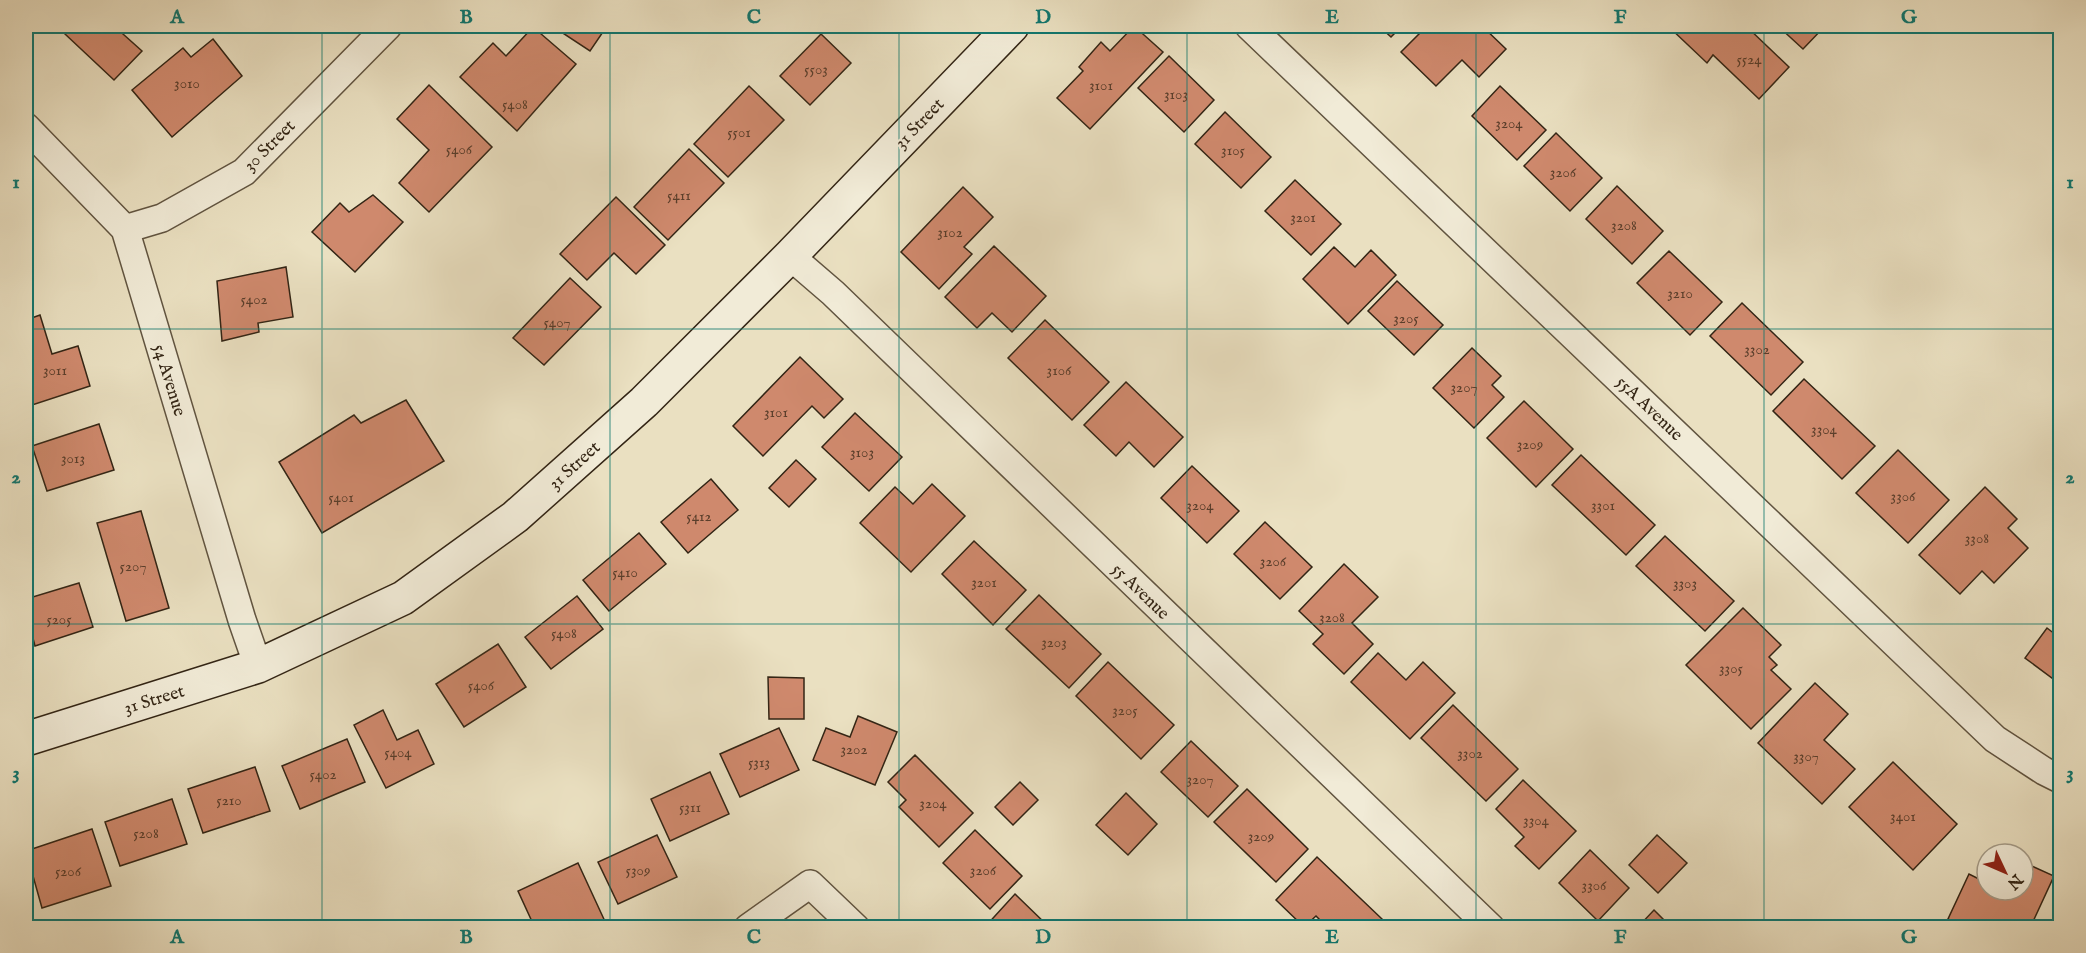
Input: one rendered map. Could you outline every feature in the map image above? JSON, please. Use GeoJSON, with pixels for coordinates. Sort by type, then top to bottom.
{"type":"FeatureCollection","features":[{"type":"Feature","properties":{"kind":"street","name":"30 Street"},"geometry":{"type":"LineString","coordinates":[[125,229],[162,218],[244,172],[388,26]]}},
{"type":"Feature","properties":{"kind":"street","name":"31 Street"},"geometry":{"type":"LineString","coordinates":[[26,739],[258,666],[403,598],[515,517],[644,402],[790,256],[1012,26]]}},
{"type":"Feature","properties":{"kind":"street","name":"55A Avenue"},"geometry":{"type":"LineString","coordinates":[[1249,26],[1995,739],[2044,771],[2061,779]]}},
{"type":"Feature","properties":{"kind":"street","name":"54 Avenue"},"geometry":{"type":"LineString","coordinates":[[26,128],[125,229],[242,621],[258,666]]}},
{"type":"Feature","properties":{"kind":"street","name":"55 Avenue"},"geometry":{"type":"LineString","coordinates":[[790,256],[833,294],[1491,927]]}},
{"type":"Feature","properties":{"kind":"street"},"geometry":{"type":"LineString","coordinates":[[748,927],[810,884],[856,927]]}},
{"type":"Feature","properties":{"kind":"building"},"geometry":{"type":"Polygon","coordinates":[[[73,26],[114,26],[142,51],[114,80],[65,34],[73,26]]]}},
{"type":"Feature","properties":{"kind":"building"},"geometry":{"type":"Polygon","coordinates":[[[552,26],[607,26],[590,51],[552,26]]]}},
{"type":"Feature","properties":{"kind":"building"},"geometry":{"type":"Polygon","coordinates":[[[1134,26],[1163,52],[1090,129],[1057,98],[1083,71],[1079,67],[1101,42],[1110,51],[1134,26]]]}},
{"type":"Feature","properties":{"kind":"building"},"geometry":{"type":"Polygon","coordinates":[[[1379,26],[1402,26],[1391,37],[1379,26]]]}},
{"type":"Feature","properties":{"kind":"building"},"geometry":{"type":"Polygon","coordinates":[[[1427,26],[1482,26],[1506,49],[1479,77],[1462,60],[1436,86],[1401,52],[1427,26]]]}},
{"type":"Feature","properties":{"kind":"building"},"geometry":{"type":"Polygon","coordinates":[[[1668,26],[1746,26],[1789,67],[1759,99],[1713,55],[1707,63],[1668,26]]]}},
{"type":"Feature","properties":{"kind":"building"},"geometry":{"type":"Polygon","coordinates":[[[1778,26],[1825,26],[1803,49],[1778,26]]]}},
{"type":"Feature","properties":{"kind":"building"},"geometry":{"type":"Polygon","coordinates":[[[533,27],[576,64],[517,131],[460,77],[493,43],[506,56],[533,27]]]}},
{"type":"Feature","properties":{"kind":"building"},"geometry":{"type":"Polygon","coordinates":[[[821,34],[851,63],[810,105],[780,76],[821,34]]]}},
{"type":"Feature","properties":{"kind":"building"},"geometry":{"type":"Polygon","coordinates":[[[213,39],[242,76],[172,137],[132,90],[183,48],[191,57],[213,39]]]}},
{"type":"Feature","properties":{"kind":"building"},"geometry":{"type":"Polygon","coordinates":[[[1169,56],[1214,100],[1184,132],[1138,88],[1169,56]]]}},
{"type":"Feature","properties":{"kind":"building"},"geometry":{"type":"Polygon","coordinates":[[[429,85],[492,147],[429,212],[399,183],[429,150],[397,119],[429,85]]]}},
{"type":"Feature","properties":{"kind":"building"},"geometry":{"type":"Polygon","coordinates":[[[749,86],[784,120],[728,177],[694,144],[749,86]]]}},
{"type":"Feature","properties":{"kind":"building"},"geometry":{"type":"Polygon","coordinates":[[[1500,86],[1546,130],[1517,160],[1472,116],[1500,86]]]}},
{"type":"Feature","properties":{"kind":"building"},"geometry":{"type":"Polygon","coordinates":[[[1225,112],[1271,157],[1241,188],[1195,144],[1225,112]]]}},
{"type":"Feature","properties":{"kind":"building"},"geometry":{"type":"Polygon","coordinates":[[[1556,133],[1602,178],[1570,211],[1524,166],[1556,133]]]}},
{"type":"Feature","properties":{"kind":"building"},"geometry":{"type":"Polygon","coordinates":[[[689,149],[724,183],[668,240],[634,207],[689,149]]]}},
{"type":"Feature","properties":{"kind":"building"},"geometry":{"type":"Polygon","coordinates":[[[1295,180],[1341,224],[1311,255],[1265,211],[1295,180]]]}},
{"type":"Feature","properties":{"kind":"building"},"geometry":{"type":"Polygon","coordinates":[[[1617,186],[1663,231],[1632,264],[1586,219],[1617,186]]]}},
{"type":"Feature","properties":{"kind":"building"},"geometry":{"type":"Polygon","coordinates":[[[963,187],[993,217],[964,247],[972,254],[939,289],[901,252],[963,187]]]}},
{"type":"Feature","properties":{"kind":"building"},"geometry":{"type":"Polygon","coordinates":[[[373,195],[403,222],[355,272],[312,232],[340,203],[349,212],[373,195]]]}},
{"type":"Feature","properties":{"kind":"building"},"geometry":{"type":"Polygon","coordinates":[[[616,197],[665,245],[636,274],[614,253],[587,280],[560,254],[616,197]]]}},
{"type":"Feature","properties":{"kind":"building"},"geometry":{"type":"Polygon","coordinates":[[[994,246],[1046,296],[1012,332],[992,313],[977,328],[945,297],[994,246]]]}},
{"type":"Feature","properties":{"kind":"building"},"geometry":{"type":"Polygon","coordinates":[[[1334,247],[1355,267],[1371,250],[1396,275],[1348,324],[1303,279],[1334,247]]]}},
{"type":"Feature","properties":{"kind":"building"},"geometry":{"type":"Polygon","coordinates":[[[1669,251],[1722,302],[1690,335],[1637,283],[1669,251]]]}},
{"type":"Feature","properties":{"kind":"building"},"geometry":{"type":"Polygon","coordinates":[[[286,267],[293,317],[258,323],[259,332],[222,341],[217,281],[286,267]]]}},
{"type":"Feature","properties":{"kind":"building"},"geometry":{"type":"Polygon","coordinates":[[[570,278],[601,307],[544,365],[513,338],[570,278]]]}},
{"type":"Feature","properties":{"kind":"building"},"geometry":{"type":"Polygon","coordinates":[[[1397,281],[1443,325],[1414,355],[1368,311],[1397,281]]]}},
{"type":"Feature","properties":{"kind":"building"},"geometry":{"type":"Polygon","coordinates":[[[1742,303],[1803,362],[1771,395],[1710,336],[1742,303]]]}},
{"type":"Feature","properties":{"kind":"building"},"geometry":{"type":"Polygon","coordinates":[[[40,315],[52,354],[78,346],[90,386],[26,407],[26,320],[40,315]]]}},
{"type":"Feature","properties":{"kind":"building"},"geometry":{"type":"Polygon","coordinates":[[[1045,320],[1109,382],[1072,420],[1008,358],[1045,320]]]}},
{"type":"Feature","properties":{"kind":"building"},"geometry":{"type":"Polygon","coordinates":[[[1472,348],[1501,376],[1492,385],[1504,397],[1474,428],[1433,388],[1472,348]]]}},
{"type":"Feature","properties":{"kind":"building"},"geometry":{"type":"Polygon","coordinates":[[[800,357],[843,399],[824,418],[812,406],[763,456],[733,426],[800,357]]]}},
{"type":"Feature","properties":{"kind":"building"},"geometry":{"type":"Polygon","coordinates":[[[1804,379],[1875,446],[1842,479],[1773,411],[1804,379]]]}},
{"type":"Feature","properties":{"kind":"building"},"geometry":{"type":"Polygon","coordinates":[[[1126,382],[1183,437],[1154,467],[1129,442],[1116,456],[1084,425],[1126,382]]]}},
{"type":"Feature","properties":{"kind":"building"},"geometry":{"type":"Polygon","coordinates":[[[406,400],[444,461],[322,533],[279,462],[354,415],[361,423],[406,400]]]}},
{"type":"Feature","properties":{"kind":"building"},"geometry":{"type":"Polygon","coordinates":[[[1524,401],[1573,449],[1536,487],[1487,438],[1524,401]]]}},
{"type":"Feature","properties":{"kind":"building"},"geometry":{"type":"Polygon","coordinates":[[[855,413],[902,457],[869,491],[822,447],[855,413]]]}},
{"type":"Feature","properties":{"kind":"building"},"geometry":{"type":"Polygon","coordinates":[[[99,424],[114,470],[47,491],[32,446],[99,424]]]}},
{"type":"Feature","properties":{"kind":"building"},"geometry":{"type":"Polygon","coordinates":[[[1898,450],[1949,500],[1908,543],[1856,493],[1898,450]]]}},
{"type":"Feature","properties":{"kind":"building"},"geometry":{"type":"Polygon","coordinates":[[[1581,455],[1655,525],[1626,555],[1552,485],[1581,455]]]}},
{"type":"Feature","properties":{"kind":"building"},"geometry":{"type":"Polygon","coordinates":[[[796,460],[816,479],[789,507],[769,488],[796,460]]]}},
{"type":"Feature","properties":{"kind":"building"},"geometry":{"type":"Polygon","coordinates":[[[1192,466],[1239,511],[1207,543],[1161,498],[1192,466]]]}},
{"type":"Feature","properties":{"kind":"building"},"geometry":{"type":"Polygon","coordinates":[[[711,479],[738,510],[688,553],[661,522],[711,479]]]}},
{"type":"Feature","properties":{"kind":"building"},"geometry":{"type":"Polygon","coordinates":[[[932,484],[965,516],[911,572],[860,523],[895,487],[913,504],[932,484]]]}},
{"type":"Feature","properties":{"kind":"building"},"geometry":{"type":"Polygon","coordinates":[[[1985,487],[2017,519],[2008,528],[2028,548],[1994,583],[1982,571],[1960,594],[1919,555],[1985,487]]]}},
{"type":"Feature","properties":{"kind":"building"},"geometry":{"type":"Polygon","coordinates":[[[141,511],[169,608],[126,621],[97,523],[141,511]]]}},
{"type":"Feature","properties":{"kind":"building"},"geometry":{"type":"Polygon","coordinates":[[[1265,522],[1312,567],[1280,599],[1234,554],[1265,522]]]}},
{"type":"Feature","properties":{"kind":"building"},"geometry":{"type":"Polygon","coordinates":[[[639,533],[666,564],[609,611],[583,580],[639,533]]]}},
{"type":"Feature","properties":{"kind":"building"},"geometry":{"type":"Polygon","coordinates":[[[1665,536],[1734,601],[1705,631],[1636,566],[1665,536]]]}},
{"type":"Feature","properties":{"kind":"building"},"geometry":{"type":"Polygon","coordinates":[[[974,541],[1026,590],[993,625],[942,574],[974,541]]]}},
{"type":"Feature","properties":{"kind":"building"},"geometry":{"type":"Polygon","coordinates":[[[1344,564],[1378,597],[1352,623],[1373,644],[1344,674],[1313,644],[1323,634],[1299,611],[1344,564]]]}},
{"type":"Feature","properties":{"kind":"building"},"geometry":{"type":"Polygon","coordinates":[[[79,583],[93,627],[35,646],[26,611],[26,599],[79,583]]]}},
{"type":"Feature","properties":{"kind":"building"},"geometry":{"type":"Polygon","coordinates":[[[1039,595],[1101,654],[1069,688],[1006,629],[1039,595]]]}},
{"type":"Feature","properties":{"kind":"building"},"geometry":{"type":"Polygon","coordinates":[[[577,596],[603,629],[551,669],[525,637],[577,596]]]}},
{"type":"Feature","properties":{"kind":"building"},"geometry":{"type":"Polygon","coordinates":[[[1743,608],[1781,645],[1769,657],[1777,665],[1771,670],[1791,689],[1751,729],[1686,665],[1743,608]]]}},
{"type":"Feature","properties":{"kind":"building"},"geometry":{"type":"Polygon","coordinates":[[[2047,628],[2060,638],[2060,684],[2025,658],[2047,628]]]}},
{"type":"Feature","properties":{"kind":"building"},"geometry":{"type":"Polygon","coordinates":[[[498,644],[526,687],[464,727],[436,684],[498,644]]]}},
{"type":"Feature","properties":{"kind":"building"},"geometry":{"type":"Polygon","coordinates":[[[1378,653],[1406,680],[1423,662],[1455,693],[1410,739],[1351,682],[1378,653]]]}},
{"type":"Feature","properties":{"kind":"building"},"geometry":{"type":"Polygon","coordinates":[[[1108,662],[1174,725],[1141,759],[1076,696],[1108,662]]]}},
{"type":"Feature","properties":{"kind":"building"},"geometry":{"type":"Polygon","coordinates":[[[768,677],[804,678],[804,719],[769,719],[768,677]]]}},
{"type":"Feature","properties":{"kind":"building"},"geometry":{"type":"Polygon","coordinates":[[[1815,683],[1848,714],[1824,740],[1855,769],[1822,804],[1758,743],[1815,683]]]}},
{"type":"Feature","properties":{"kind":"building"},"geometry":{"type":"Polygon","coordinates":[[[1453,705],[1518,769],[1486,801],[1421,738],[1453,705]]]}},
{"type":"Feature","properties":{"kind":"building"},"geometry":{"type":"Polygon","coordinates":[[[383,710],[397,740],[418,730],[434,764],[386,788],[354,725],[383,710]]]}},
{"type":"Feature","properties":{"kind":"building"},"geometry":{"type":"Polygon","coordinates":[[[858,716],[897,732],[875,785],[813,760],[826,728],[850,737],[858,716]]]}},
{"type":"Feature","properties":{"kind":"building"},"geometry":{"type":"Polygon","coordinates":[[[779,728],[799,770],[740,797],[720,754],[779,728]]]}},
{"type":"Feature","properties":{"kind":"building"},"geometry":{"type":"Polygon","coordinates":[[[347,739],[365,782],[300,809],[282,766],[347,739]]]}},
{"type":"Feature","properties":{"kind":"building"},"geometry":{"type":"Polygon","coordinates":[[[1191,741],[1238,786],[1208,817],[1161,772],[1191,741]]]}},
{"type":"Feature","properties":{"kind":"building"},"geometry":{"type":"Polygon","coordinates":[[[915,755],[973,813],[939,847],[899,807],[906,800],[888,782],[915,755]]]}},
{"type":"Feature","properties":{"kind":"building"},"geometry":{"type":"Polygon","coordinates":[[[1893,762],[1957,824],[1913,870],[1849,807],[1893,762]]]}},
{"type":"Feature","properties":{"kind":"building"},"geometry":{"type":"Polygon","coordinates":[[[255,767],[270,811],[203,833],[188,789],[255,767]]]}},
{"type":"Feature","properties":{"kind":"building"},"geometry":{"type":"Polygon","coordinates":[[[710,772],[729,814],[670,841],[651,799],[710,772]]]}},
{"type":"Feature","properties":{"kind":"building"},"geometry":{"type":"Polygon","coordinates":[[[1523,780],[1576,831],[1539,869],[1515,846],[1524,837],[1496,809],[1523,780]]]}},
{"type":"Feature","properties":{"kind":"building"},"geometry":{"type":"Polygon","coordinates":[[[1020,782],[1038,800],[1013,825],[995,807],[1020,782]]]}},
{"type":"Feature","properties":{"kind":"building"},"geometry":{"type":"Polygon","coordinates":[[[1247,789],[1308,849],[1276,882],[1214,822],[1247,789]]]}},
{"type":"Feature","properties":{"kind":"building"},"geometry":{"type":"Polygon","coordinates":[[[1126,793],[1157,824],[1128,855],[1096,825],[1126,793]]]}},
{"type":"Feature","properties":{"kind":"building"},"geometry":{"type":"Polygon","coordinates":[[[172,799],[187,844],[120,866],[105,822],[172,799]]]}},
{"type":"Feature","properties":{"kind":"building"},"geometry":{"type":"Polygon","coordinates":[[[92,829],[111,886],[42,908],[26,851],[92,829]]]}},
{"type":"Feature","properties":{"kind":"building"},"geometry":{"type":"Polygon","coordinates":[[[975,830],[1022,876],[990,909],[943,863],[975,830]]]}},
{"type":"Feature","properties":{"kind":"building"},"geometry":{"type":"Polygon","coordinates":[[[657,835],[677,877],[618,904],[598,862],[657,835]]]}},
{"type":"Feature","properties":{"kind":"building"},"geometry":{"type":"Polygon","coordinates":[[[1657,835],[1687,863],[1658,893],[1629,865],[1657,835]]]}},
{"type":"Feature","properties":{"kind":"building"},"geometry":{"type":"Polygon","coordinates":[[[1590,850],[1629,888],[1598,921],[1559,883],[1590,850]]]}},
{"type":"Feature","properties":{"kind":"building"},"geometry":{"type":"Polygon","coordinates":[[[1317,857],[1382,919],[1374,928],[1328,928],[1316,916],[1304,927],[1276,900],[1317,857]]]}},
{"type":"Feature","properties":{"kind":"building"},"geometry":{"type":"Polygon","coordinates":[[[578,863],[608,928],[562,928],[561,925],[555,928],[535,928],[518,891],[578,863]]]}},
{"type":"Feature","properties":{"kind":"building"},"geometry":{"type":"Polygon","coordinates":[[[2035,867],[2054,876],[2030,928],[1965,928],[1948,919],[1969,874],[1975,877],[1975,902],[2035,902],[2035,867]]]}},
{"type":"Feature","properties":{"kind":"building"},"geometry":{"type":"Polygon","coordinates":[[[1015,894],[1050,928],[984,928],[1015,894]]]}},
{"type":"Feature","properties":{"kind":"building"},"geometry":{"type":"Polygon","coordinates":[[[1654,910],[1672,928],[1637,928],[1654,910]]]}}]}
